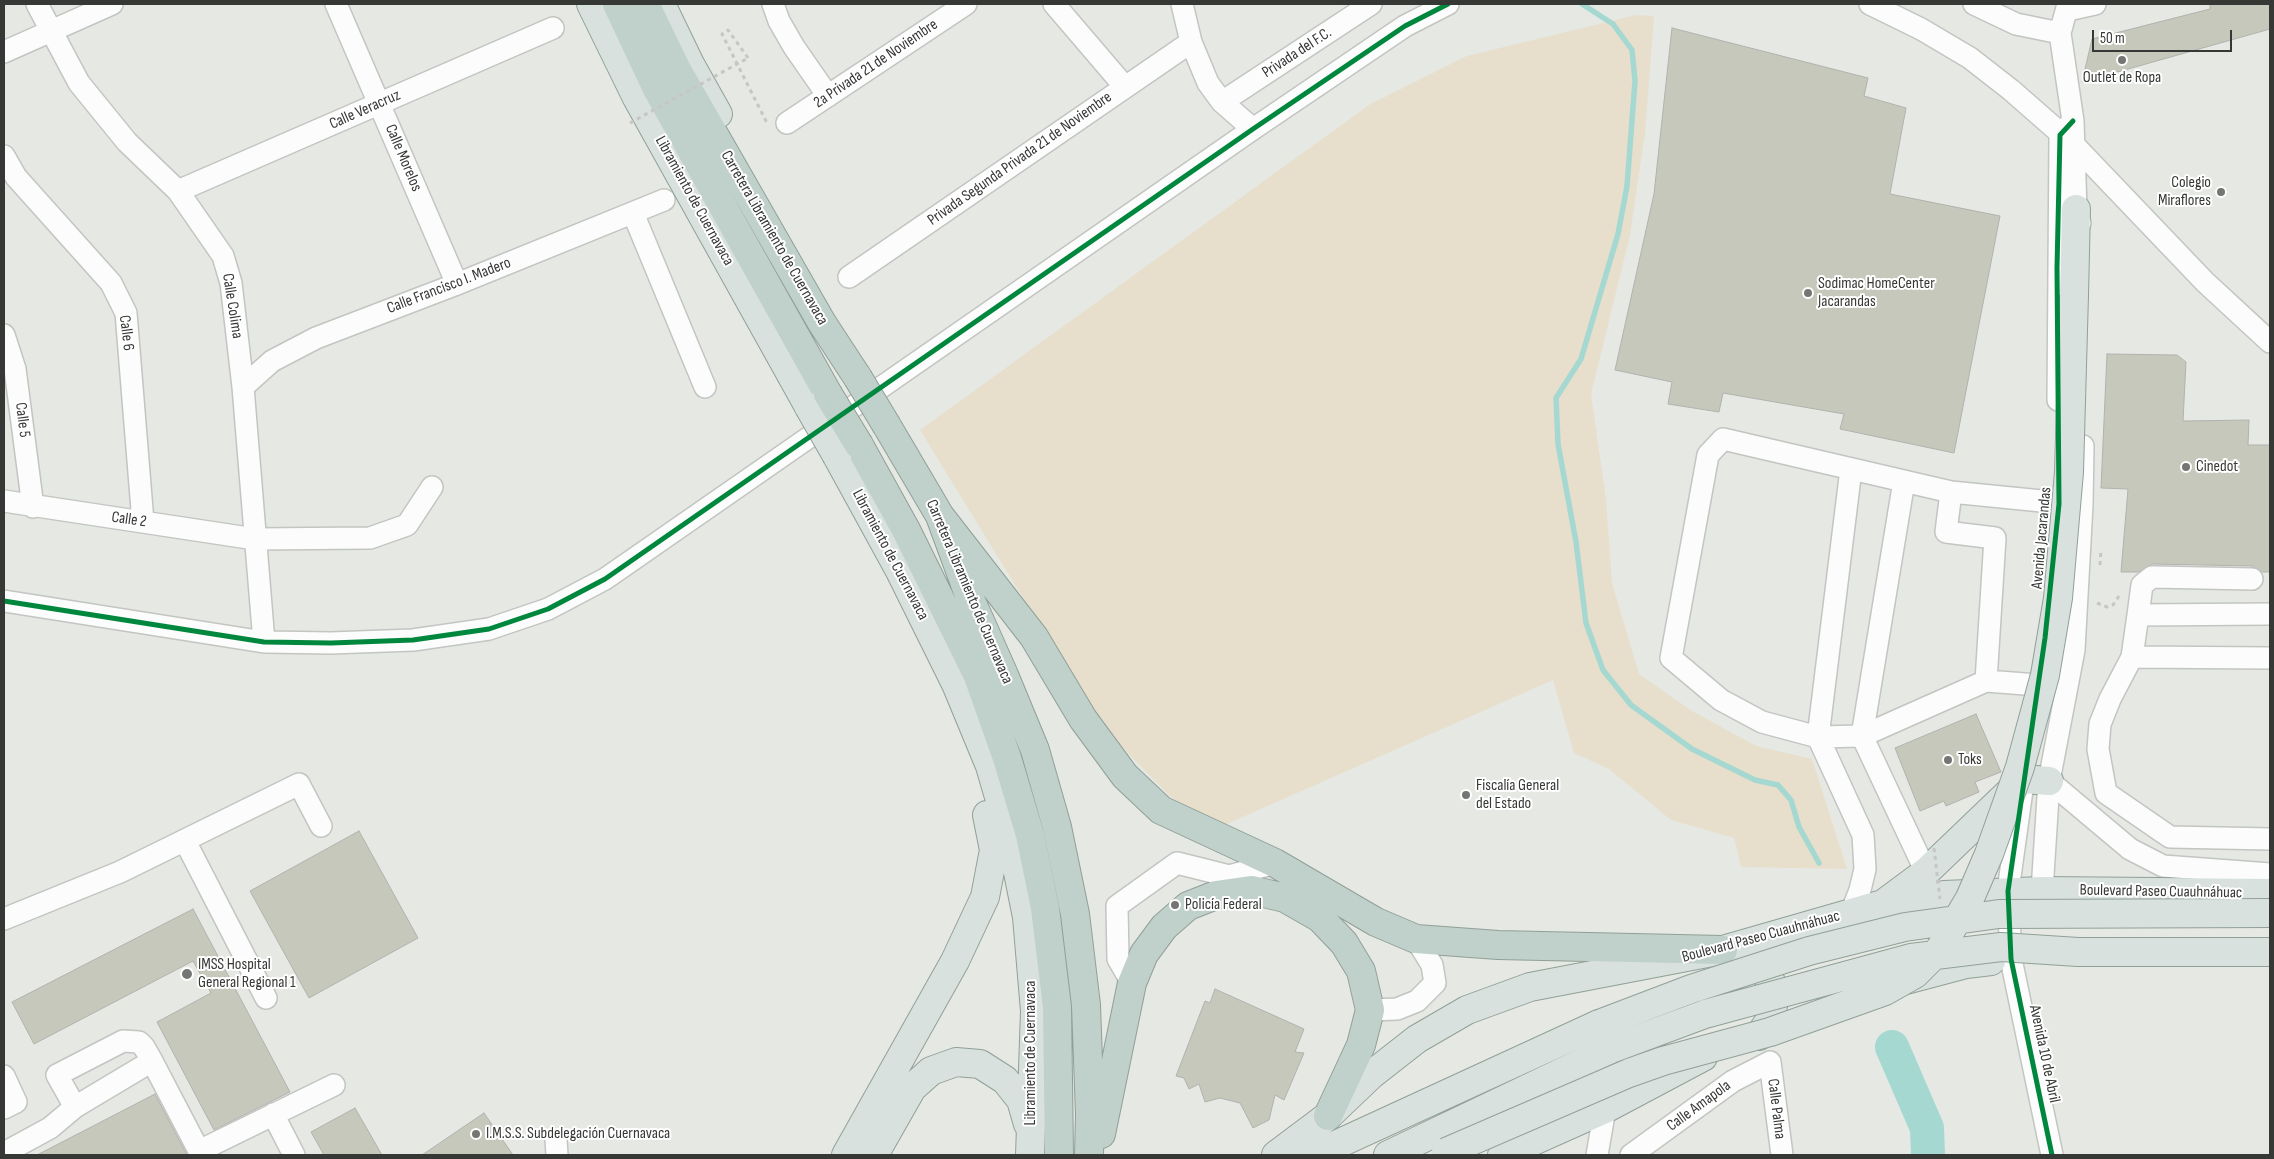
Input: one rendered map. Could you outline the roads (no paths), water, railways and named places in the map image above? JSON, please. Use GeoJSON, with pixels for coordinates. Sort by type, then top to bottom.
{"type":"FeatureCollection","features":[{"type":"Feature","properties":{"kind":"highway","name":"Carretera Libramiento de Cuernavaca"},"geometry":{"type":"LineString","coordinates":[[617,4],[657,89],[819,400],[848,450],[919,554],[978,676],[1007,758],[1030,834],[1046,908],[1057,1007],[1059,1155]]}},
{"type":"Feature","properties":{"kind":"highway","name":"Carretera Libramiento de Cuernavaca"},"geometry":{"type":"LineString","coordinates":[[645,4],[677,70],[822,323],[858,378],[940,516],[972,603],[1035,750],[1058,827],[1075,914],[1086,1005],[1089,1155]]}},
{"type":"Feature","properties":{"kind":"highway"},"geometry":{"type":"LineString","coordinates":[[940,516],[1034,638],[1083,719],[1125,776],[1161,810],[1275,863],[1376,922],[1416,938],[1498,945],[1723,950]]}},
{"type":"Feature","properties":{"kind":"highway"},"geometry":{"type":"LineString","coordinates":[[1096,1155],[1132,983],[1144,954],[1164,927],[1188,906],[1216,895],[1251,890],[1285,898],[1320,918],[1344,943],[1360,971],[1370,1010],[1361,1044],[1328,1116]]}},
{"type":"Feature","properties":{"kind":"main road","name":"Libramiento de Cuernavaca"},"geometry":{"type":"LineString","coordinates":[[590,4],[637,98],[819,400]]}},
{"type":"Feature","properties":{"kind":"main road"},"geometry":{"type":"LineString","coordinates":[[661,4],[690,64],[831,318],[858,378]]}},
{"type":"Feature","properties":{"kind":"main road"},"geometry":{"type":"LineString","coordinates":[[1388,1155],[1435,1149],[1628,1073],[1663,1061],[1770,1032],[1885,991],[1915,974],[1940,949],[1970,898],[1990,854],[2020,767],[2045,675],[2058,598],[2069,472],[2076,209]]}},
{"type":"Feature","properties":{"kind":"main road","name":"Libramiento de Cuernavaca"},"geometry":{"type":"LineString","coordinates":[[848,450],[900,571],[956,684],[993,775],[1012,838],[1027,917],[1035,1011],[1030,1143]]}},
{"type":"Feature","properties":{"kind":"main road"},"geometry":{"type":"LineString","coordinates":[[846,1155],[955,961],[985,897],[994,850],[983,790],[956,684]]}},
{"type":"Feature","properties":{"kind":"main road"},"geometry":{"type":"LineString","coordinates":[[1883,904],[1926,872],[2036,780]]}},
{"type":"Feature","properties":{"kind":"main road"},"geometry":{"type":"LineString","coordinates":[[1950,851],[2023,899]]}},
{"type":"Feature","properties":{"kind":"main road"},"geometry":{"type":"LineString","coordinates":[[2238,873],[2266,894]]}},
{"type":"Feature","properties":{"kind":"main road","name":"Boulevard Paseo Cuauhnáhuac"},"geometry":{"type":"LineString","coordinates":[[1276,1155],[1328,1116],[1393,1056],[1425,1034],[1468,1010],[1530,987],[1723,950],[1883,904],[1944,895],[2023,899],[2198,893],[2266,894]]}},
{"type":"Feature","properties":{"kind":"main road","name":"Boulevard Paseo Cuauhnáhuac"},"geometry":{"type":"LineString","coordinates":[[1314,1155],[1599,1024],[1691,990],[1809,951],[1906,927],[1999,914],[2266,894]]}},
{"type":"Feature","properties":{"kind":"main road"},"geometry":{"type":"LineString","coordinates":[[1435,1149],[1611,1049],[1688,1021],[1912,958],[2001,947],[2078,952],[2270,952]]}},
{"type":"Feature","properties":{"kind":"main road"},"geometry":{"type":"LineString","coordinates":[[1502,1155],[1605,1109],[1678,1069],[1848,1000],[1919,974],[1966,964],[2013,949]]}},
{"type":"Feature","properties":{"kind":"main road"},"geometry":{"type":"LineString","coordinates":[[1848,1000],[1854,988],[1876,974],[1918,961],[2013,949],[2270,966]]}},
{"type":"Feature","properties":{"kind":"main road"},"geometry":{"type":"LineString","coordinates":[[1723,950],[1743,953],[1752,958],[1760,964],[1771,982],[1774,1001],[1773,1011],[1765,1029],[1759,1036]]}},
{"type":"Feature","properties":{"kind":"main road"},"geometry":{"type":"LineString","coordinates":[[874,1155],[912,1088],[931,1071],[956,1062],[980,1064],[1005,1080],[1021,1100],[1030,1143]]}},
{"type":"Feature","properties":{"kind":"street","name":"Calle Colima"},"geometry":{"type":"LineString","coordinates":[[37,4],[80,83],[126,142],[178,192],[223,256],[232,283],[243,387],[264,642]]}},
{"type":"Feature","properties":{"kind":"street"},"geometry":{"type":"LineString","coordinates":[[4,52],[112,4]]}},
{"type":"Feature","properties":{"kind":"street","name":"Calle Morelos"},"geometry":{"type":"LineString","coordinates":[[336,4],[457,284]]}},
{"type":"Feature","properties":{"kind":"street"},"geometry":{"type":"LineString","coordinates":[[773,4],[779,21],[794,47],[828,96]]}},
{"type":"Feature","properties":{"kind":"street","name":"2a Privada 21 de Noviembre"},"geometry":{"type":"LineString","coordinates":[[787,123],[966,4]]}},
{"type":"Feature","properties":{"kind":"street"},"geometry":{"type":"LineString","coordinates":[[1054,4],[1125,87]]}},
{"type":"Feature","properties":{"kind":"street"},"geometry":{"type":"LineString","coordinates":[[1182,4],[1191,42],[1208,83],[1222,102],[1254,129]]}},
{"type":"Feature","properties":{"kind":"street","name":"Privada del F.C."},"geometry":{"type":"LineString","coordinates":[[1222,102],[1371,4]]}},
{"type":"Feature","properties":{"kind":"street"},"geometry":{"type":"LineString","coordinates":[[4,601],[264,642],[331,643],[414,640],[489,629],[548,609],[605,579],[1405,26],[1448,4]]}},
{"type":"Feature","properties":{"kind":"street"},"geometry":{"type":"LineString","coordinates":[[1870,4],[1921,29],[1970,58],[2069,134],[2204,282],[2270,342]]}},
{"type":"Feature","properties":{"kind":"street"},"geometry":{"type":"LineString","coordinates":[[1974,4],[2016,24],[2060,34]]}},
{"type":"Feature","properties":{"kind":"street"},"geometry":{"type":"LineString","coordinates":[[2068,7],[2095,4]]}},
{"type":"Feature","properties":{"kind":"street","name":"Avenida Jacarandas"},"geometry":{"type":"LineString","coordinates":[[2023,899],[2036,780],[2075,642],[2082,506],[2084,261],[2082,232],[2076,209],[2060,34],[2068,7]]}},
{"type":"Feature","properties":{"kind":"street","name":"Calle Veracruz"},"geometry":{"type":"LineString","coordinates":[[178,192],[553,28]]}},
{"type":"Feature","properties":{"kind":"street","name":"Privada Segunda Privada 21 de Noviembre"},"geometry":{"type":"LineString","coordinates":[[849,277],[1191,42]]}},
{"type":"Feature","properties":{"kind":"street","name":"Avenida Jacarandas"},"geometry":{"type":"LineString","coordinates":[[2013,949],[2023,899],[2036,780],[2038,685],[2045,638],[2059,504],[2057,268],[2069,134]]}},
{"type":"Feature","properties":{"kind":"street","name":"Calle 6"},"geometry":{"type":"LineString","coordinates":[[4,156],[16,177],[111,283],[126,314],[143,522]]}},
{"type":"Feature","properties":{"kind":"street","name":"Calle Francisco I. Madero"},"geometry":{"type":"LineString","coordinates":[[243,387],[272,361],[316,338],[457,284],[664,200]]}},
{"type":"Feature","properties":{"kind":"street"},"geometry":{"type":"LineString","coordinates":[[633,213],[705,387]]}},
{"type":"Feature","properties":{"kind":"street","name":"Calle 5"},"geometry":{"type":"LineString","coordinates":[[4,335],[16,369],[33,507]]}},
{"type":"Feature","properties":{"kind":"street"},"geometry":{"type":"LineString","coordinates":[[2038,685],[1986,680],[1862,736],[1818,737],[1762,722],[1721,700],[1671,658],[1708,455],[1723,439],[1951,492],[2082,506]]}},
{"type":"Feature","properties":{"kind":"street"},"geometry":{"type":"LineString","coordinates":[[1851,913],[1860,890],[1865,869],[1862,835],[1818,737],[1852,469]]}},
{"type":"Feature","properties":{"kind":"street"},"geometry":{"type":"LineString","coordinates":[[1904,481],[1862,736],[1926,872]]}},
{"type":"Feature","properties":{"kind":"street","name":"Calle 2"},"geometry":{"type":"LineString","coordinates":[[4,501],[255,540],[370,538],[407,525],[432,487]]}},
{"type":"Feature","properties":{"kind":"street"},"geometry":{"type":"LineString","coordinates":[[1951,492],[1946,532],[1995,538],[1986,680]]}},
{"type":"Feature","properties":{"kind":"street"},"geometry":{"type":"LineString","coordinates":[[2252,579],[2152,577],[2142,585],[2132,657],[2110,699],[2100,724],[2098,749],[2106,793],[2170,837],[2270,839]]}},
{"type":"Feature","properties":{"kind":"street"},"geometry":{"type":"LineString","coordinates":[[2138,615],[2270,614]]}},
{"type":"Feature","properties":{"kind":"street"},"geometry":{"type":"LineString","coordinates":[[2045,638],[2075,642]]}},
{"type":"Feature","properties":{"kind":"street"},"geometry":{"type":"LineString","coordinates":[[2132,657],[2270,658]]}},
{"type":"Feature","properties":{"kind":"street"},"geometry":{"type":"LineString","coordinates":[[2036,780],[2130,849],[2162,866],[2238,873]]}},
{"type":"Feature","properties":{"kind":"street"},"geometry":{"type":"LineString","coordinates":[[4,919],[120,872],[299,784],[321,826]]}},
{"type":"Feature","properties":{"kind":"street"},"geometry":{"type":"LineString","coordinates":[[184,841],[266,998]]}},
{"type":"Feature","properties":{"kind":"street"},"geometry":{"type":"LineString","coordinates":[[1132,983],[1118,959],[1117,906],[1177,863],[1230,876],[1275,863]]}},
{"type":"Feature","properties":{"kind":"street"},"geometry":{"type":"LineString","coordinates":[[1370,1010],[1397,1009],[1417,1001],[1435,983],[1432,965],[1416,938]]}},
{"type":"Feature","properties":{"kind":"street","name":"Avenida 10 de Abril"},"geometry":{"type":"LineString","coordinates":[[2013,949],[2052,1155]]}},
{"type":"Feature","properties":{"kind":"street"},"geometry":{"type":"LineString","coordinates":[[75,1107],[57,1075],[123,1041],[139,1042],[152,1060],[199,1151],[334,1085]]}},
{"type":"Feature","properties":{"kind":"street"},"geometry":{"type":"LineString","coordinates":[[4,1153],[50,1128],[75,1107],[152,1060]]}},
{"type":"Feature","properties":{"kind":"street","name":"Calle Amapola"},"geometry":{"type":"LineString","coordinates":[[1631,1155],[1733,1081],[1770,1062]]}},
{"type":"Feature","properties":{"kind":"street","name":"Calle Palma"},"geometry":{"type":"LineString","coordinates":[[1770,1062],[1782,1155]]}},
{"type":"Feature","properties":{"kind":"street"},"geometry":{"type":"LineString","coordinates":[[4,1076],[16,1102],[4,1108]]}},
{"type":"Feature","properties":{"kind":"street"},"geometry":{"type":"LineString","coordinates":[[1597,1155],[1605,1109]]}},
{"type":"Feature","properties":{"kind":"street"},"geometry":{"type":"LineString","coordinates":[[273,1114],[294,1155]]}},
{"type":"Feature","properties":{"kind":"waterway"},"geometry":{"type":"LineString","coordinates":[[1582,4],[1613,24],[1632,50],[1635,81],[1627,186],[1618,234],[1581,359],[1556,398],[1558,444],[1576,542],[1586,623],[1603,670],[1631,705],[1692,749],[1755,780],[1778,785],[1791,800],[1799,827],[1819,863]]}},
{"type":"Feature","properties":{"kind":"waterway"},"geometry":{"type":"LineString","coordinates":[[1892,1047],[1927,1128],[1928,1155]]}},
{"type":"Feature","properties":{"kind":"place","name":"Outlet de Ropa"},"geometry":{"type":"Point","coordinates":[2122,60]}},
{"type":"Feature","properties":{"kind":"place","name":"Colegio Miraflores"},"geometry":{"type":"Point","coordinates":[2221,192]}},
{"type":"Feature","properties":{"kind":"place","name":"Sodimac HomeCenter Jacarandas"},"geometry":{"type":"Point","coordinates":[1808,293]}},
{"type":"Feature","properties":{"kind":"place","name":"Cinedot"},"geometry":{"type":"Point","coordinates":[2186,467]}},
{"type":"Feature","properties":{"kind":"place","name":"Toks"},"geometry":{"type":"Point","coordinates":[1948,760]}},
{"type":"Feature","properties":{"kind":"place","name":"Fiscalía General del Estado"},"geometry":{"type":"Point","coordinates":[1466,795]}},
{"type":"Feature","properties":{"kind":"place","name":"Policía Federal"},"geometry":{"type":"Point","coordinates":[1175,905]}},
{"type":"Feature","properties":{"kind":"place","name":"IMSS Hospital General Regional 1"},"geometry":{"type":"Point","coordinates":[187,974]}},
{"type":"Feature","properties":{"kind":"place","name":"I.M.S.S. Subdelegación Cuernavaca"},"geometry":{"type":"Point","coordinates":[476,1134]}}]}
